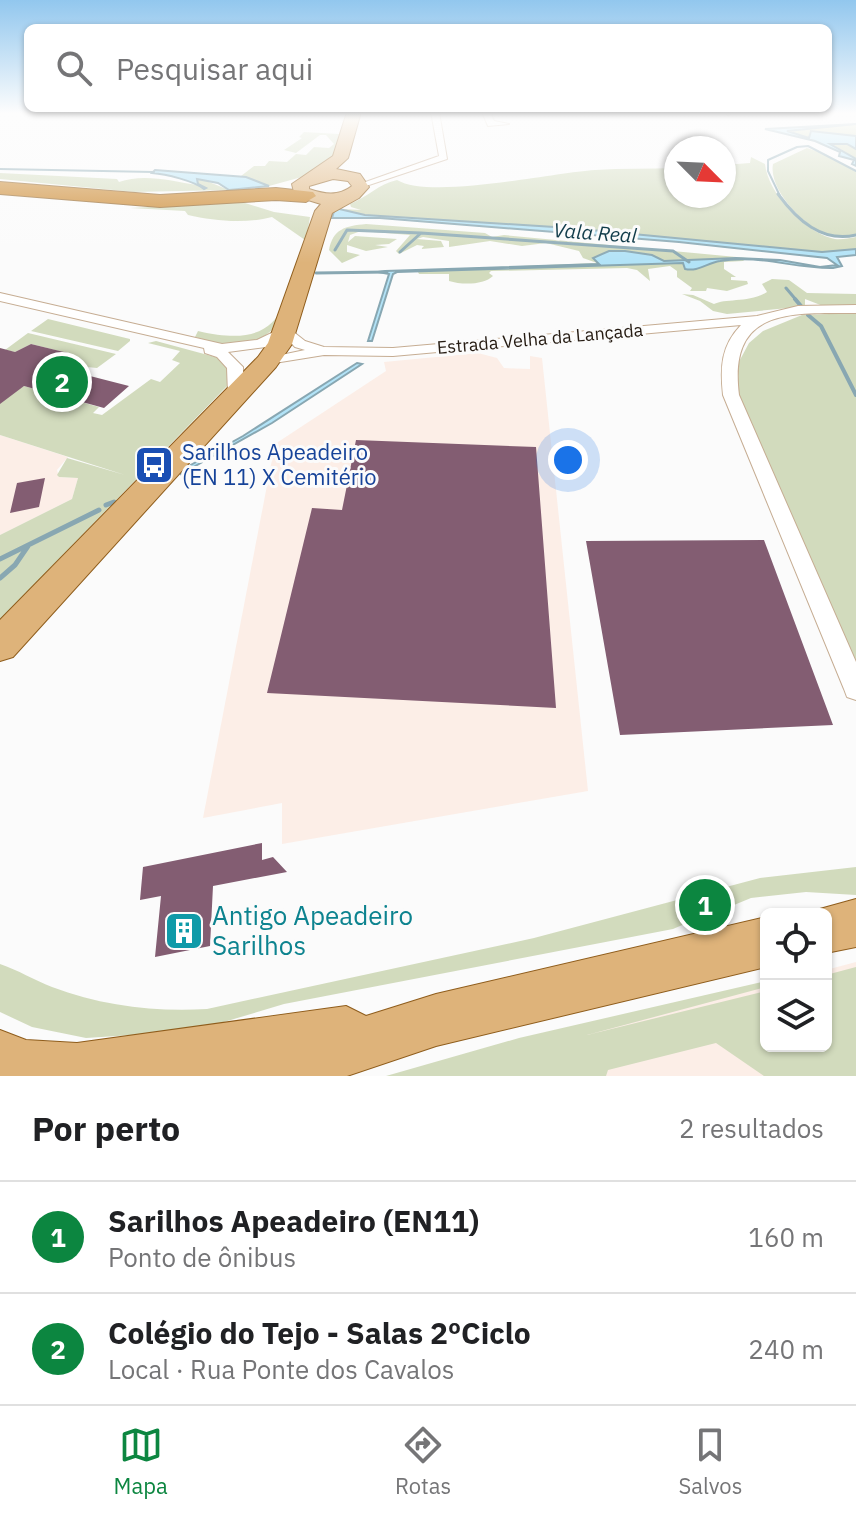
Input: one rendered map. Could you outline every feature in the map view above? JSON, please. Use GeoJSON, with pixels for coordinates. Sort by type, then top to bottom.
{"type":"FeatureCollection","features":[{"type":"Feature","properties":{"kind":"highway"},"geometry":{"type":"LineString","coordinates":[[0,185],[139,201],[201,201],[286,194],[315,197]]}},
{"type":"Feature","properties":{"kind":"main road"},"geometry":{"type":"LineString","coordinates":[[0,645],[267,362],[286,330],[315,197],[337,162]]}},
{"type":"Feature","properties":{"kind":"main road"},"geometry":{"type":"LineString","coordinates":[[341,162],[355,180]]}},
{"type":"Feature","properties":{"kind":"main road"},"geometry":{"type":"LineString","coordinates":[[315,197],[355,180]]}},
{"type":"Feature","properties":{"kind":"main road"},"geometry":{"type":"LineString","coordinates":[[315,197],[345,197],[355,180]]}},
{"type":"Feature","properties":{"kind":"main road"},"geometry":{"type":"LineString","coordinates":[[832,928],[856,923]]}},
{"type":"Feature","properties":{"kind":"main road"},"geometry":{"type":"LineString","coordinates":[[265,1076],[436,1020],[760,943]]}},
{"type":"Feature","properties":{"kind":"main road"},"geometry":{"type":"LineString","coordinates":[[0,1057],[26,1067],[77,1070],[436,1020]]}},
{"type":"Feature","properties":{"kind":"street"},"geometry":{"type":"LineString","coordinates":[[355,180],[392,175],[429,162]]}},
{"type":"Feature","properties":{"kind":"street"},"geometry":{"type":"LineString","coordinates":[[0,297],[196,344],[243,348],[268,342],[286,330]]}},
{"type":"Feature","properties":{"kind":"street","name":"Estrada Velha da Lançada"},"geometry":{"type":"LineString","coordinates":[[267,362],[290,355],[324,351],[393,352],[755,320],[796,310],[856,309]]}},
{"type":"Feature","properties":{"kind":"street"},"geometry":{"type":"LineString","coordinates":[[755,320],[737,340],[729,361],[731,395],[856,689]]}},
{"type":"Feature","properties":{"kind":"street","name":"Estrada Velha da Lançada"},"geometry":{"type":"LineString","coordinates":[[286,330],[300,344],[324,351]]}},
{"type":"Feature","properties":{"kind":"street"},"geometry":{"type":"LineString","coordinates":[[196,344],[230,360],[236,371],[236,393]]}},
{"type":"Feature","properties":{"kind":"shaded area"},"geometry":{"type":"Polygon","coordinates":[[[478,353],[497,358],[504,368],[530,369],[530,356],[542,358],[588,791],[282,844],[282,803],[203,818],[275,444],[386,371],[384,362],[478,353]]]}},
{"type":"Feature","properties":{"kind":"shaded area"},"geometry":{"type":"Polygon","coordinates":[[[0,435],[68,457],[57,470],[59,477],[78,478],[72,499],[0,535],[0,435]]]}},
{"type":"Feature","properties":{"kind":"shaded area"},"geometry":{"type":"Polygon","coordinates":[[[856,962],[856,1076],[433,1076],[760,988],[760,1052],[832,1052],[832,968],[856,962]]]}},
{"type":"Feature","properties":{"kind":"green space"},"geometry":{"type":"Polygon","coordinates":[[[268,162],[331,162],[309,175],[269,186],[241,176],[254,166],[265,166],[268,162]]]}},
{"type":"Feature","properties":{"kind":"green space"},"geometry":{"type":"Polygon","coordinates":[[[839,162],[856,172],[856,234],[830,236],[800,217],[776,185],[773,164],[839,162]]]}},
{"type":"Feature","properties":{"kind":"green space"},"geometry":{"type":"Polygon","coordinates":[[[736,164],[765,164],[773,187],[799,219],[831,238],[856,237],[856,249],[822,252],[570,228],[365,215],[342,209],[361,210],[350,204],[397,180],[413,185],[463,186],[575,172],[664,168],[664,208],[736,208],[736,164]]]}},
{"type":"Feature","properties":{"kind":"green space"},"geometry":{"type":"Polygon","coordinates":[[[0,173],[117,179],[119,182],[148,178],[197,185],[199,178],[229,190],[134,192],[0,179],[0,173]]]}},
{"type":"Feature","properties":{"kind":"green space"},"geometry":{"type":"Polygon","coordinates":[[[242,202],[274,212],[310,217],[299,277],[285,314],[273,329],[257,340],[226,345],[195,337],[198,331],[226,336],[248,335],[264,329],[285,304],[305,240],[272,217],[230,221],[188,215],[185,211],[130,208],[242,202]]]}},
{"type":"Feature","properties":{"kind":"green space"},"geometry":{"type":"Polygon","coordinates":[[[366,224],[747,258],[724,262],[724,269],[736,277],[731,277],[731,280],[747,281],[748,284],[727,291],[707,288],[706,291],[690,291],[692,288],[677,277],[677,271],[670,266],[648,269],[650,281],[637,270],[627,268],[491,271],[489,273],[493,276],[484,281],[460,283],[449,281],[449,274],[419,274],[417,270],[597,263],[583,258],[579,251],[546,243],[522,246],[490,241],[449,247],[449,241],[423,237],[417,239],[441,241],[444,247],[421,249],[424,246],[417,245],[399,254],[396,251],[410,235],[361,231],[350,235],[348,242],[355,236],[397,239],[389,244],[375,245],[388,247],[366,251],[347,245],[347,252],[360,255],[342,263],[329,250],[334,237],[346,228],[366,224]]]}},
{"type":"Feature","properties":{"kind":"green space"},"geometry":{"type":"Polygon","coordinates":[[[772,279],[789,280],[807,293],[856,294],[856,305],[823,306],[805,299],[805,306],[727,314],[713,311],[700,301],[682,294],[714,304],[745,299],[767,292],[762,284],[772,279]]]}},
{"type":"Feature","properties":{"kind":"green space"},"geometry":{"type":"Polygon","coordinates":[[[856,313],[856,674],[738,397],[734,371],[749,343],[763,331],[802,315],[856,313]]]}},
{"type":"Feature","properties":{"kind":"green space"},"geometry":{"type":"Polygon","coordinates":[[[48,319],[130,341],[118,351],[31,331],[48,319]]]}},
{"type":"Feature","properties":{"kind":"green space"},"geometry":{"type":"Polygon","coordinates":[[[28,333],[116,354],[97,368],[87,367],[77,373],[51,366],[67,353],[31,344],[15,352],[5,350],[28,333]]]}},
{"type":"Feature","properties":{"kind":"green space"},"geometry":{"type":"Polygon","coordinates":[[[156,341],[219,358],[226,365],[230,383],[49,569],[0,628],[0,535],[72,499],[78,478],[57,475],[67,458],[125,475],[0,435],[0,399],[24,386],[99,407],[93,413],[102,415],[151,379],[160,382],[180,363],[172,360],[180,351],[148,343],[156,341]]]}},
{"type":"Feature","properties":{"kind":"green space"},"geometry":{"type":"Polygon","coordinates":[[[856,867],[856,895],[806,892],[751,898],[717,912],[710,900],[695,905],[701,917],[673,929],[284,1004],[194,1031],[86,1038],[32,1027],[0,1012],[0,964],[71,994],[109,1003],[168,1010],[207,1009],[534,938],[760,878],[856,867]]]}},
{"type":"Feature","properties":{"kind":"green space"},"geometry":{"type":"Polygon","coordinates":[[[856,967],[856,1076],[764,1076],[716,1043],[608,1070],[606,1076],[386,1076],[519,1038],[760,982],[760,989],[587,1035],[760,992],[760,1052],[832,1052],[832,973],[856,967]]]}},
{"type":"Feature","properties":{"kind":"water"},"geometry":{"type":"Polygon","coordinates":[[[155,170],[246,177],[269,186],[229,190],[218,183],[197,179],[204,189],[180,178],[152,173],[155,170]]]}},
{"type":"Feature","properties":{"kind":"water"},"geometry":{"type":"Polygon","coordinates":[[[335,208],[365,215],[570,228],[822,252],[856,249],[856,255],[837,257],[842,266],[833,268],[805,266],[763,260],[734,259],[690,270],[685,269],[683,263],[397,272],[393,274],[372,341],[368,341],[389,274],[378,272],[599,264],[593,258],[609,251],[652,255],[664,261],[736,258],[780,260],[820,267],[837,265],[827,258],[679,242],[380,218],[332,218],[335,208]]]}},
{"type":"Feature","properties":{"kind":"water"},"geometry":{"type":"Polygon","coordinates":[[[357,363],[362,364],[272,423],[181,474],[180,471],[243,436],[357,363]]]}},
{"type":"Feature","properties":{"kind":"building"},"geometry":{"type":"Polygon","coordinates":[[[31,344],[68,353],[51,366],[129,386],[104,408],[24,386],[0,404],[0,348],[15,352],[31,344]]]}},
{"type":"Feature","properties":{"kind":"building"},"geometry":{"type":"Polygon","coordinates":[[[356,440],[536,447],[556,708],[267,693],[312,508],[342,510],[356,440]]]}},
{"type":"Feature","properties":{"kind":"building"},"geometry":{"type":"Polygon","coordinates":[[[45,478],[39,507],[10,513],[17,483],[45,478]]]}},
{"type":"Feature","properties":{"kind":"building"},"geometry":{"type":"Polygon","coordinates":[[[764,540],[833,725],[620,735],[586,541],[764,540]]]}},
{"type":"Feature","properties":{"kind":"building"},"geometry":{"type":"Polygon","coordinates":[[[262,843],[262,860],[273,857],[287,872],[213,886],[210,946],[155,957],[161,896],[140,900],[143,867],[262,843]]]}},
{"type":"Feature","properties":{"kind":"waterway"},"geometry":{"type":"LineString","coordinates":[[768,162],[768,171],[780,196]]}},
{"type":"Feature","properties":{"kind":"waterway"},"geometry":{"type":"LineString","coordinates":[[839,162],[856,171]]}},
{"type":"Feature","properties":{"kind":"waterway","name":"Vala Real"},"geometry":{"type":"LineString","coordinates":[[0,169],[154,172]]}},
{"type":"Feature","properties":{"kind":"waterway"},"geometry":{"type":"LineString","coordinates":[[778,194],[811,227],[832,236],[856,235]]}},
{"type":"Feature","properties":{"kind":"waterway"},"geometry":{"type":"LineString","coordinates":[[335,250],[347,230],[421,233]]}},
{"type":"Feature","properties":{"kind":"waterway"},"geometry":{"type":"LineString","coordinates":[[400,252],[421,233]]}},
{"type":"Feature","properties":{"kind":"waterway"},"geometry":{"type":"LineString","coordinates":[[421,233],[673,251],[689,262]]}},
{"type":"Feature","properties":{"kind":"waterway"},"geometry":{"type":"LineString","coordinates":[[316,273],[387,272]]}},
{"type":"Feature","properties":{"kind":"waterway"},"geometry":{"type":"LineString","coordinates":[[786,288],[797,301]]}},
{"type":"Feature","properties":{"kind":"waterway"},"geometry":{"type":"LineString","coordinates":[[795,299],[801,306]]}},
{"type":"Feature","properties":{"kind":"waterway"},"geometry":{"type":"LineString","coordinates":[[808,315],[821,326],[856,395]]}},
{"type":"Feature","properties":{"kind":"waterway"},"geometry":{"type":"LineString","coordinates":[[106,505],[114,502]]}},
{"type":"Feature","properties":{"kind":"waterway"},"geometry":{"type":"LineString","coordinates":[[0,559],[99,510]]}},
{"type":"Feature","properties":{"kind":"waterway"},"geometry":{"type":"LineString","coordinates":[[0,578],[15,565],[28,546]]}},
{"type":"Feature","properties":{"kind":"place","name":"Colégio do Tejo - Salas 2ºCiclo"},"geometry":{"type":"Point","coordinates":[62,382]}},
{"type":"Feature","properties":{"kind":"place","name":"Sarilhos Apeadeiro (EN 11) X Cemitério"},"geometry":{"type":"Point","coordinates":[154,465]}},
{"type":"Feature","properties":{"kind":"place","name":"Sarilhos Apeadeiro (EN11)"},"geometry":{"type":"Point","coordinates":[705,905]}},
{"type":"Feature","properties":{"kind":"place","name":"Antigo Apeadeiro Sarilhos"},"geometry":{"type":"Point","coordinates":[184,931]}}]}
